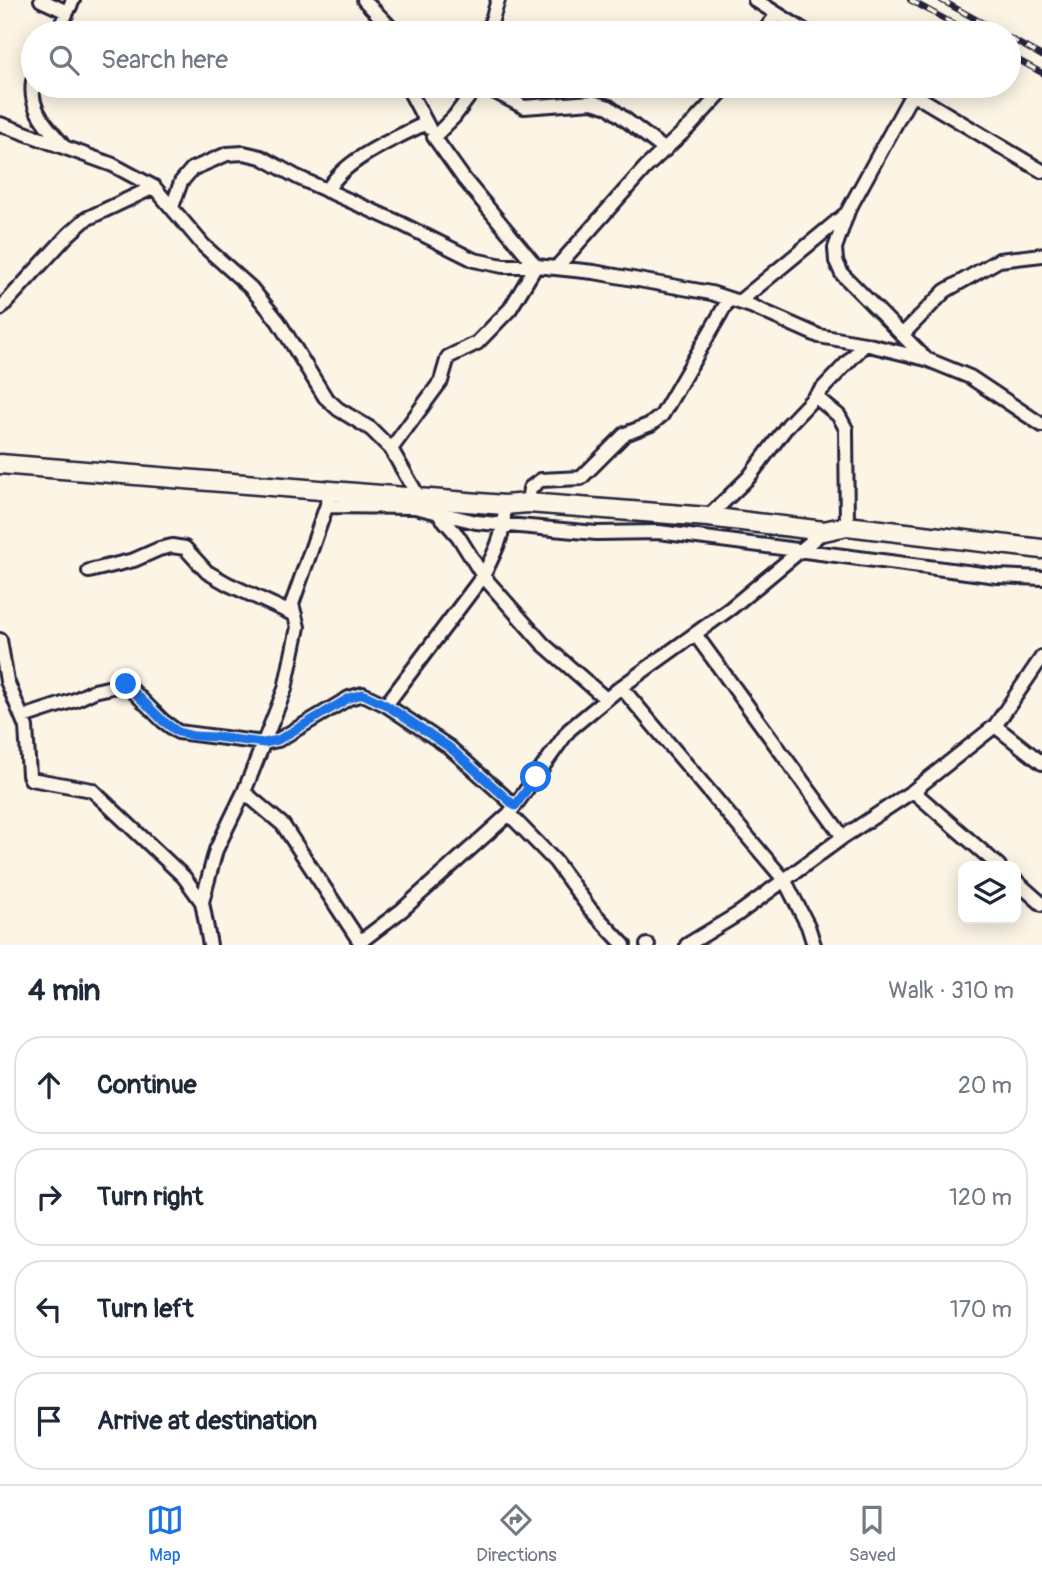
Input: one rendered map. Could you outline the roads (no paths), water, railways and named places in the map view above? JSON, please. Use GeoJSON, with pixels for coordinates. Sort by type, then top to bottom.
{"type":"FeatureCollection","features":[{"type":"Feature","properties":{"kind":"street"},"geometry":{"type":"LineString","coordinates":[[41,0],[70,6]]}},
{"type":"Feature","properties":{"kind":"street"},"geometry":{"type":"LineString","coordinates":[[364,0],[384,21]]}},
{"type":"Feature","properties":{"kind":"street"},"geometry":{"type":"LineString","coordinates":[[492,21],[498,0]]}},
{"type":"Feature","properties":{"kind":"street"},"geometry":{"type":"LineString","coordinates":[[755,0],[788,21]]}},
{"type":"Feature","properties":{"kind":"street"},"geometry":{"type":"LineString","coordinates":[[772,21],[777,14]]}},
{"type":"Feature","properties":{"kind":"street"},"geometry":{"type":"LineString","coordinates":[[31,98],[43,122],[64,146]]}},
{"type":"Feature","properties":{"kind":"street"},"geometry":{"type":"LineString","coordinates":[[413,98],[434,137],[464,179],[536,267]]}},
{"type":"Feature","properties":{"kind":"street"},"geometry":{"type":"LineString","coordinates":[[434,137],[468,98]]}},
{"type":"Feature","properties":{"kind":"street"},"geometry":{"type":"LineString","coordinates":[[507,98],[524,107],[592,102],[601,104],[609,107],[665,150]]}},
{"type":"Feature","properties":{"kind":"street"},"geometry":{"type":"LineString","coordinates":[[556,268],[645,168],[718,98]]}},
{"type":"Feature","properties":{"kind":"street"},"geometry":{"type":"LineString","coordinates":[[910,98],[848,211],[835,248],[836,261],[842,274],[926,359]]}},
{"type":"Feature","properties":{"kind":"street"},"geometry":{"type":"LineString","coordinates":[[923,98],[1042,171]]}},
{"type":"Feature","properties":{"kind":"street"},"geometry":{"type":"LineString","coordinates":[[327,191],[350,165],[426,123]]}},
{"type":"Feature","properties":{"kind":"street"},"geometry":{"type":"LineString","coordinates":[[0,124],[113,165],[154,187],[204,246],[251,288],[269,310],[325,397],[338,409],[371,429],[391,449],[418,496],[436,511],[458,536],[483,576],[543,644],[606,699]]}},
{"type":"Feature","properties":{"kind":"street"},"geometry":{"type":"LineString","coordinates":[[172,207],[181,182],[192,169],[227,154],[244,153],[261,157],[474,260],[503,266],[594,272],[711,293],[819,336],[926,359],[970,377],[1042,425]]}},
{"type":"Feature","properties":{"kind":"street"},"geometry":{"type":"LineString","coordinates":[[0,309],[86,219],[154,187]]}},
{"type":"Feature","properties":{"kind":"street"},"geometry":{"type":"LineString","coordinates":[[528,503],[530,488],[541,480],[581,478],[625,435],[651,425],[662,415],[734,300],[848,211]]}},
{"type":"Feature","properties":{"kind":"street"},"geometry":{"type":"LineString","coordinates":[[902,335],[945,291],[999,260],[1042,255]]}},
{"type":"Feature","properties":{"kind":"street"},"geometry":{"type":"LineString","coordinates":[[391,449],[442,381],[448,357],[477,343],[510,309],[536,267]]}},
{"type":"Feature","properties":{"kind":"street"},"geometry":{"type":"LineString","coordinates":[[708,517],[750,477],[788,425],[865,344]]}},
{"type":"Feature","properties":{"kind":"street"},"geometry":{"type":"LineString","coordinates":[[816,397],[839,416],[846,429],[848,526]]}},
{"type":"Feature","properties":{"kind":"street"},"geometry":{"type":"LineString","coordinates":[[0,464],[415,507],[476,522],[596,533],[659,531],[997,576],[1042,578]]}},
{"type":"Feature","properties":{"kind":"street"},"geometry":{"type":"LineString","coordinates":[[329,498],[418,496],[504,505],[528,503],[708,517],[824,531],[848,526],[1042,550]]}},
{"type":"Feature","properties":{"kind":"street"},"geometry":{"type":"LineString","coordinates":[[202,902],[216,850],[244,792],[285,690],[298,627],[292,604],[329,498]]}},
{"type":"Feature","properties":{"kind":"street"},"geometry":{"type":"LineString","coordinates":[[386,705],[483,576],[504,524],[504,505]]}},
{"type":"Feature","properties":{"kind":"street"},"geometry":{"type":"LineString","coordinates":[[244,792],[283,825],[361,944],[512,810],[569,730],[621,687],[731,608],[824,531]]}},
{"type":"Feature","properties":{"kind":"street"},"geometry":{"type":"LineString","coordinates":[[89,571],[134,560],[159,549],[172,546],[185,548],[207,572],[295,615]]}},
{"type":"Feature","properties":{"kind":"street"},"geometry":{"type":"LineString","coordinates":[[695,634],[843,837]]}},
{"type":"Feature","properties":{"kind":"street"},"geometry":{"type":"LineString","coordinates":[[0,640],[4,682],[26,727],[29,775],[32,779],[92,790],[184,877],[202,902],[210,945]]}},
{"type":"Feature","properties":{"kind":"street"},"geometry":{"type":"LineString","coordinates":[[687,945],[738,914],[843,837],[913,791],[995,726],[1042,657]]}},
{"type":"Feature","properties":{"kind":"street"},"geometry":{"type":"LineString","coordinates":[[23,717],[94,691],[126,684],[178,732],[264,743],[278,740],[349,698],[363,694],[386,705],[449,747],[512,810],[590,909],[624,945]]}},
{"type":"Feature","properties":{"kind":"street"},"geometry":{"type":"LineString","coordinates":[[621,687],[785,881],[808,926],[814,945]]}},
{"type":"Feature","properties":{"kind":"street"},"geometry":{"type":"LineString","coordinates":[[995,726],[1042,763]]}},
{"type":"Feature","properties":{"kind":"street"},"geometry":{"type":"LineString","coordinates":[[913,791],[993,861]]}},
{"type":"Feature","properties":{"kind":"street"},"geometry":{"type":"LineString","coordinates":[[1021,885],[1042,904]]}},
{"type":"Feature","properties":{"kind":"railway"},"geometry":{"type":"LineString","coordinates":[[910,0],[948,21]]}},
{"type":"Feature","properties":{"kind":"railway"},"geometry":{"type":"LineString","coordinates":[[941,0],[979,21]]}},
{"type":"Feature","properties":{"kind":"railway"},"geometry":{"type":"LineString","coordinates":[[1021,45],[1042,56]]}},
{"type":"Feature","properties":{"kind":"railway"},"geometry":{"type":"LineString","coordinates":[[1021,62],[1042,73]]}}]}
